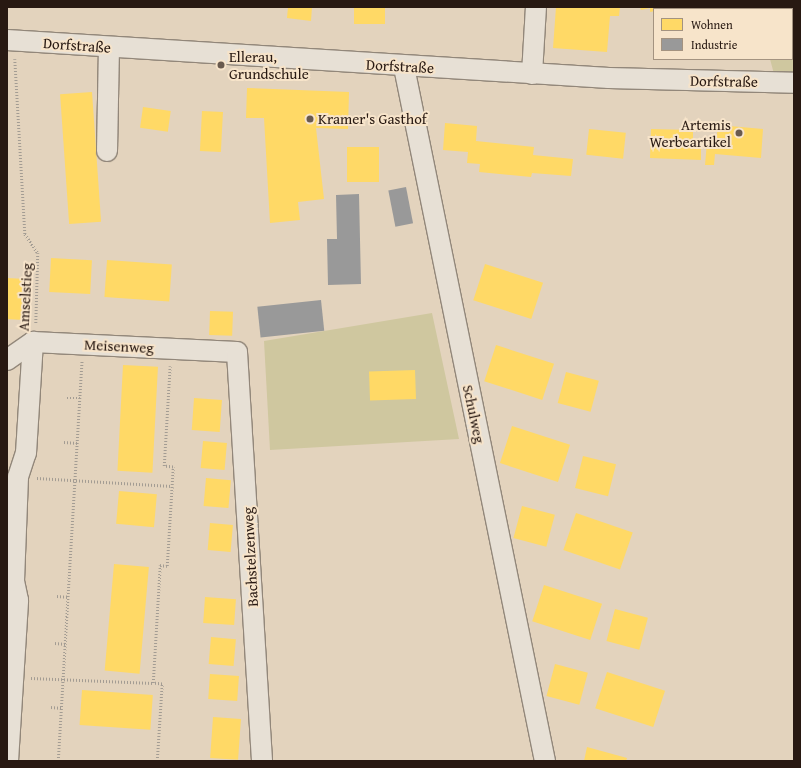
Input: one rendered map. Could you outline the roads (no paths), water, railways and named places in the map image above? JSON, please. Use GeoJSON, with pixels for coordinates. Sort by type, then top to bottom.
{"type":"FeatureCollection","features":[{"type":"Feature","properties":{"kind":"street"},"geometry":{"type":"LineString","coordinates":[[532,74],[536,7]]}},
{"type":"Feature","properties":{"kind":"street","name":"Dorfstraße"},"geometry":{"type":"LineString","coordinates":[[10,41],[532,74],[633,79],[794,83]]}},
{"type":"Feature","properties":{"kind":"street"},"geometry":{"type":"LineString","coordinates":[[107,151],[109,48]]}},
{"type":"Feature","properties":{"kind":"street","name":"Schulweg"},"geometry":{"type":"LineString","coordinates":[[404,67],[545,761]]}},
{"type":"Feature","properties":{"kind":"street"},"geometry":{"type":"LineString","coordinates":[[7,360],[33,342]]}},
{"type":"Feature","properties":{"kind":"street"},"geometry":{"type":"LineString","coordinates":[[8,761],[18,600],[14,581],[18,477],[26,453],[33,342]]}},
{"type":"Feature","properties":{"kind":"street","name":"Meisenweg"},"geometry":{"type":"LineString","coordinates":[[33,342],[237,352]]}},
{"type":"Feature","properties":{"kind":"street","name":"Bachstelzenweg"},"geometry":{"type":"LineString","coordinates":[[237,352],[262,761]]}},
{"type":"Feature","properties":{"kind":"place","name":"Ellerau, Grundschule"},"geometry":{"type":"Point","coordinates":[221,65]}},
{"type":"Feature","properties":{"kind":"place","name":"Kramer's Gasthof"},"geometry":{"type":"Point","coordinates":[310,119]}},
{"type":"Feature","properties":{"kind":"place","name":"Artemis Werbeartikel"},"geometry":{"type":"Point","coordinates":[739,133]}}]}
